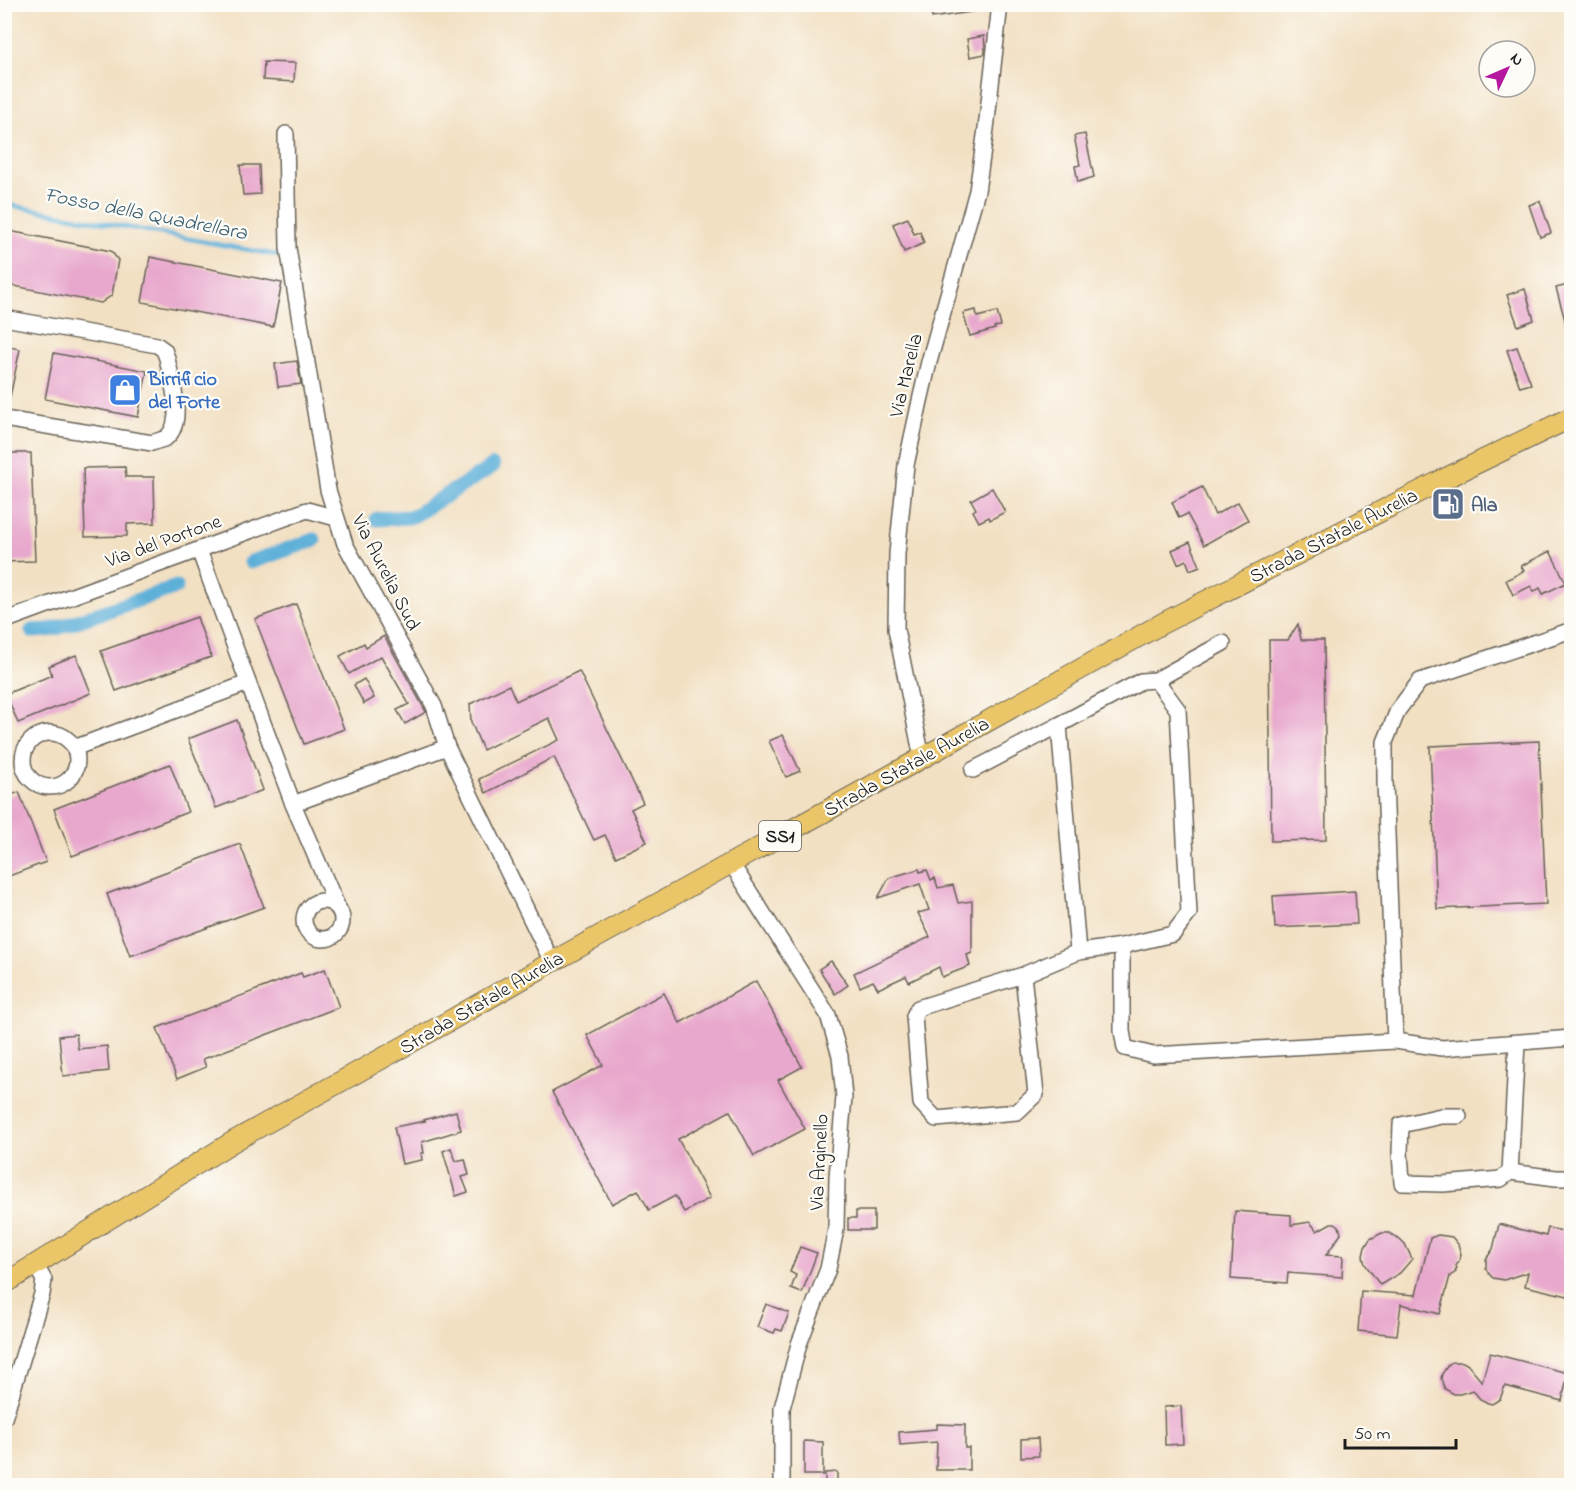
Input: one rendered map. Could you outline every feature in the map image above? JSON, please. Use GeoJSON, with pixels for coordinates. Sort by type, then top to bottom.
{"type":"FeatureCollection","features":[{"type":"Feature","properties":{"kind":"main road","name":"Strada Statale Aurelia"},"geometry":{"type":"LineString","coordinates":[[4,1284],[234,1141],[1163,623],[1440,481],[1572,417]]}},
{"type":"Feature","properties":{"kind":"street","name":"Via Marella"},"geometry":{"type":"LineString","coordinates":[[922,758],[896,629],[897,554],[906,465],[929,362],[977,191],[1000,4]]}},
{"type":"Feature","properties":{"kind":"street","name":"Via Aurelia Sud"},"geometry":{"type":"LineString","coordinates":[[286,134],[288,248],[328,489],[336,518],[345,544],[434,706],[447,747],[552,962]]}},
{"type":"Feature","properties":{"kind":"street"},"geometry":{"type":"LineString","coordinates":[[4,318],[157,345],[164,351],[167,358],[177,410],[174,428],[165,438],[152,443],[4,418]]}},
{"type":"Feature","properties":{"kind":"street","name":"Via del Portone"},"geometry":{"type":"LineString","coordinates":[[4,621],[308,510],[336,518]]}},
{"type":"Feature","properties":{"kind":"street"},"geometry":{"type":"LineString","coordinates":[[199,550],[293,804],[338,906]]}},
{"type":"Feature","properties":{"kind":"street"},"geometry":{"type":"LineString","coordinates":[[1395,1041],[1385,742],[1398,710],[1420,681],[1572,630]]}},
{"type":"Feature","properties":{"kind":"street"},"geometry":{"type":"LineString","coordinates":[[973,770],[1141,681],[1156,680],[1223,643]]}},
{"type":"Feature","properties":{"kind":"street"},"geometry":{"type":"LineString","coordinates":[[1023,975],[1036,1094],[1017,1112],[936,1119],[921,1103],[914,1016],[918,1008],[1023,975],[1078,952],[1122,946],[1173,934],[1189,913],[1178,710],[1156,680]]}},
{"type":"Feature","properties":{"kind":"street"},"geometry":{"type":"LineString","coordinates":[[74,748],[249,683]]}},
{"type":"Feature","properties":{"kind":"street"},"geometry":{"type":"LineString","coordinates":[[1059,725],[1078,952]]}},
{"type":"Feature","properties":{"kind":"street"},"geometry":{"type":"LineString","coordinates":[[293,804],[447,747]]}},
{"type":"Feature","properties":{"kind":"street","name":"Via Arginello"},"geometry":{"type":"LineString","coordinates":[[731,863],[828,1015],[840,1056],[844,1097],[837,1177],[836,1229],[828,1269],[799,1344],[782,1408],[782,1485]]}},
{"type":"Feature","properties":{"kind":"street"},"geometry":{"type":"LineString","coordinates":[[1122,946],[1122,1031],[1125,1048],[1153,1055],[1395,1041],[1442,1048],[1572,1038]]}},
{"type":"Feature","properties":{"kind":"street"},"geometry":{"type":"LineString","coordinates":[[1510,1172],[1517,1043]]}},
{"type":"Feature","properties":{"kind":"street"},"geometry":{"type":"LineString","coordinates":[[1459,1116],[1441,1116],[1401,1125],[1402,1183],[1443,1184],[1501,1179],[1510,1172],[1572,1178]]}},
{"type":"Feature","properties":{"kind":"street"},"geometry":{"type":"LineString","coordinates":[[4,1418],[42,1294],[44,1280],[34,1264]]}},
{"type":"Feature","properties":{"kind":"building"},"geometry":{"type":"Polygon","coordinates":[[[930,4],[976,4],[977,11],[932,18],[930,4]]]}},
{"type":"Feature","properties":{"kind":"building"},"geometry":{"type":"Polygon","coordinates":[[[984,36],[985,54],[970,57],[967,39],[984,36]]]}},
{"type":"Feature","properties":{"kind":"building"},"geometry":{"type":"Polygon","coordinates":[[[264,62],[295,63],[294,82],[263,80],[264,62]]]}},
{"type":"Feature","properties":{"kind":"building"},"geometry":{"type":"Polygon","coordinates":[[[1085,134],[1094,177],[1078,182],[1075,166],[1080,165],[1074,136],[1085,134]]]}},
{"type":"Feature","properties":{"kind":"building"},"geometry":{"type":"Polygon","coordinates":[[[240,165],[259,165],[260,194],[243,195],[240,165]]]}},
{"type":"Feature","properties":{"kind":"building"},"geometry":{"type":"Polygon","coordinates":[[[1540,201],[1551,233],[1540,237],[1529,205],[1540,201]]]}},
{"type":"Feature","properties":{"kind":"building"},"geometry":{"type":"Polygon","coordinates":[[[908,218],[914,234],[920,232],[924,243],[904,252],[893,224],[908,218]]]}},
{"type":"Feature","properties":{"kind":"building"},"geometry":{"type":"Polygon","coordinates":[[[4,230],[111,251],[118,260],[112,295],[101,303],[4,284],[4,230]]]}},
{"type":"Feature","properties":{"kind":"building"},"geometry":{"type":"Polygon","coordinates":[[[150,257],[282,283],[273,327],[142,302],[150,257]]]}},
{"type":"Feature","properties":{"kind":"building"},"geometry":{"type":"Polygon","coordinates":[[[1572,284],[1572,331],[1568,331],[1556,288],[1572,284]]]}},
{"type":"Feature","properties":{"kind":"building"},"geometry":{"type":"Polygon","coordinates":[[[1525,289],[1534,320],[1518,326],[1507,295],[1525,289]]]}},
{"type":"Feature","properties":{"kind":"building"},"geometry":{"type":"Polygon","coordinates":[[[976,310],[977,317],[997,312],[1001,326],[970,336],[963,313],[976,310]]]}},
{"type":"Feature","properties":{"kind":"building"},"geometry":{"type":"Polygon","coordinates":[[[4,346],[20,349],[10,397],[4,397],[4,346]]]}},
{"type":"Feature","properties":{"kind":"building"},"geometry":{"type":"Polygon","coordinates":[[[1517,347],[1531,384],[1520,387],[1507,350],[1517,347]]]}},
{"type":"Feature","properties":{"kind":"building"},"geometry":{"type":"Polygon","coordinates":[[[54,353],[147,371],[138,417],[45,399],[54,353]]]}},
{"type":"Feature","properties":{"kind":"building"},"geometry":{"type":"Polygon","coordinates":[[[297,361],[301,384],[278,387],[275,364],[297,361]]]}},
{"type":"Feature","properties":{"kind":"building"},"geometry":{"type":"Polygon","coordinates":[[[4,453],[31,453],[35,561],[4,562],[4,453]]]}},
{"type":"Feature","properties":{"kind":"building"},"geometry":{"type":"Polygon","coordinates":[[[125,467],[126,477],[154,477],[155,523],[127,524],[127,536],[85,537],[83,468],[125,467]]]}},
{"type":"Feature","properties":{"kind":"building"},"geometry":{"type":"Polygon","coordinates":[[[1202,487],[1215,515],[1238,502],[1248,520],[1204,545],[1187,514],[1179,518],[1172,502],[1202,487]]]}},
{"type":"Feature","properties":{"kind":"building"},"geometry":{"type":"Polygon","coordinates":[[[992,488],[1005,512],[990,520],[989,517],[979,522],[973,511],[976,509],[971,500],[992,488]]]}},
{"type":"Feature","properties":{"kind":"building"},"geometry":{"type":"Polygon","coordinates":[[[1190,542],[1200,566],[1190,570],[1186,560],[1178,564],[1172,550],[1190,542]]]}},
{"type":"Feature","properties":{"kind":"building"},"geometry":{"type":"Polygon","coordinates":[[[1550,551],[1566,583],[1543,594],[1540,588],[1533,592],[1531,586],[1513,595],[1506,580],[1524,571],[1521,566],[1550,551]]]}},
{"type":"Feature","properties":{"kind":"building"},"geometry":{"type":"Polygon","coordinates":[[[296,604],[344,729],[304,744],[255,619],[296,604]]]}},
{"type":"Feature","properties":{"kind":"building"},"geometry":{"type":"Polygon","coordinates":[[[197,617],[211,657],[116,691],[101,651],[197,617]]]}},
{"type":"Feature","properties":{"kind":"building"},"geometry":{"type":"Polygon","coordinates":[[[1298,624],[1301,640],[1324,640],[1326,840],[1271,841],[1269,640],[1288,640],[1298,624]]]}},
{"type":"Feature","properties":{"kind":"building"},"geometry":{"type":"Polygon","coordinates":[[[384,636],[426,712],[405,724],[397,710],[409,704],[381,656],[349,674],[340,656],[364,643],[366,647],[384,636]]]}},
{"type":"Feature","properties":{"kind":"building"},"geometry":{"type":"Polygon","coordinates":[[[76,655],[91,693],[18,723],[6,694],[52,675],[49,666],[76,655]]]}},
{"type":"Feature","properties":{"kind":"building"},"geometry":{"type":"Polygon","coordinates":[[[579,671],[643,803],[631,809],[647,842],[616,857],[605,835],[594,840],[554,757],[486,793],[479,779],[559,740],[549,718],[483,750],[471,722],[470,704],[509,685],[516,701],[579,671]]]}},
{"type":"Feature","properties":{"kind":"building"},"geometry":{"type":"Polygon","coordinates":[[[364,679],[374,698],[364,704],[354,685],[364,679]]]}},
{"type":"Feature","properties":{"kind":"building"},"geometry":{"type":"Polygon","coordinates":[[[237,720],[263,790],[216,808],[188,739],[237,720]]]}},
{"type":"Feature","properties":{"kind":"building"},"geometry":{"type":"Polygon","coordinates":[[[783,735],[800,771],[786,777],[769,741],[783,735]]]}},
{"type":"Feature","properties":{"kind":"building"},"geometry":{"type":"Polygon","coordinates":[[[1539,741],[1546,904],[1437,909],[1430,746],[1539,741]]]}},
{"type":"Feature","properties":{"kind":"building"},"geometry":{"type":"Polygon","coordinates":[[[170,764],[188,812],[72,856],[54,809],[170,764]]]}},
{"type":"Feature","properties":{"kind":"building"},"geometry":{"type":"Polygon","coordinates":[[[19,792],[46,862],[4,878],[4,798],[19,792]]]}},
{"type":"Feature","properties":{"kind":"building"},"geometry":{"type":"Polygon","coordinates":[[[240,844],[264,907],[130,956],[107,894],[240,844]]]}},
{"type":"Feature","properties":{"kind":"building"},"geometry":{"type":"Polygon","coordinates":[[[919,869],[920,872],[927,870],[931,880],[935,878],[938,888],[953,885],[958,903],[972,901],[972,953],[967,955],[970,966],[942,977],[939,967],[909,982],[906,976],[878,989],[873,981],[860,987],[854,973],[930,937],[918,913],[929,910],[920,884],[878,898],[889,878],[919,869]]]}},
{"type":"Feature","properties":{"kind":"building"},"geometry":{"type":"Polygon","coordinates":[[[1355,891],[1357,924],[1275,928],[1273,896],[1355,891]]]}},
{"type":"Feature","properties":{"kind":"building"},"geometry":{"type":"Polygon","coordinates":[[[831,961],[848,985],[835,994],[819,969],[831,961]]]}},
{"type":"Feature","properties":{"kind":"building"},"geometry":{"type":"Polygon","coordinates":[[[325,969],[339,1007],[203,1059],[206,1067],[177,1079],[157,1028],[301,973],[303,977],[325,969]]]}},
{"type":"Feature","properties":{"kind":"building"},"geometry":{"type":"Polygon","coordinates":[[[756,981],[802,1067],[778,1080],[805,1129],[754,1156],[730,1111],[678,1139],[710,1198],[684,1212],[675,1196],[649,1210],[638,1190],[612,1204],[552,1092],[603,1065],[587,1035],[664,993],[680,1023],[756,981]]]}},
{"type":"Feature","properties":{"kind":"building"},"geometry":{"type":"Polygon","coordinates":[[[76,1034],[78,1049],[107,1046],[109,1071],[63,1076],[59,1036],[76,1034]]]}},
{"type":"Feature","properties":{"kind":"building"},"geometry":{"type":"Polygon","coordinates":[[[456,1111],[461,1130],[422,1142],[424,1153],[421,1153],[422,1160],[402,1164],[394,1127],[425,1121],[456,1111]]]}},
{"type":"Feature","properties":{"kind":"building"},"geometry":{"type":"Polygon","coordinates":[[[451,1148],[456,1161],[465,1159],[469,1175],[462,1177],[468,1192],[456,1196],[443,1151],[451,1148]]]}},
{"type":"Feature","properties":{"kind":"building"},"geometry":{"type":"Polygon","coordinates":[[[856,1211],[874,1211],[874,1230],[848,1230],[848,1218],[856,1218],[856,1211]]]}},
{"type":"Feature","properties":{"kind":"building"},"geometry":{"type":"Polygon","coordinates":[[[1235,1211],[1291,1215],[1291,1225],[1310,1222],[1317,1231],[1335,1223],[1339,1226],[1341,1234],[1326,1255],[1343,1256],[1342,1277],[1288,1273],[1287,1283],[1231,1279],[1235,1211]]]}},
{"type":"Feature","properties":{"kind":"building"},"geometry":{"type":"Polygon","coordinates":[[[1499,1224],[1546,1236],[1548,1228],[1572,1233],[1572,1297],[1525,1286],[1528,1272],[1504,1280],[1493,1278],[1489,1274],[1486,1269],[1486,1259],[1493,1249],[1499,1224]]]}},
{"type":"Feature","properties":{"kind":"building"},"geometry":{"type":"Polygon","coordinates":[[[1382,1233],[1389,1233],[1400,1239],[1412,1259],[1400,1273],[1380,1285],[1365,1264],[1363,1256],[1370,1239],[1382,1233]]]}},
{"type":"Feature","properties":{"kind":"building"},"geometry":{"type":"Polygon","coordinates":[[[1438,1235],[1452,1237],[1458,1244],[1461,1254],[1456,1272],[1450,1276],[1440,1314],[1401,1304],[1397,1335],[1358,1331],[1361,1291],[1416,1295],[1430,1238],[1438,1235]]]}},
{"type":"Feature","properties":{"kind":"building"},"geometry":{"type":"Polygon","coordinates":[[[800,1247],[817,1253],[802,1293],[791,1289],[796,1275],[790,1272],[800,1247]]]}},
{"type":"Feature","properties":{"kind":"building"},"geometry":{"type":"Polygon","coordinates":[[[766,1304],[789,1313],[782,1331],[776,1329],[774,1333],[757,1327],[766,1304]]]}},
{"type":"Feature","properties":{"kind":"building"},"geometry":{"type":"Polygon","coordinates":[[[1490,1353],[1568,1373],[1562,1401],[1505,1386],[1500,1399],[1492,1404],[1480,1399],[1473,1390],[1454,1394],[1445,1389],[1441,1379],[1442,1374],[1452,1362],[1463,1362],[1468,1365],[1482,1382],[1490,1353]]]}},
{"type":"Feature","properties":{"kind":"building"},"geometry":{"type":"Polygon","coordinates":[[[1181,1406],[1183,1444],[1165,1445],[1164,1407],[1181,1406]]]}},
{"type":"Feature","properties":{"kind":"building"},"geometry":{"type":"Polygon","coordinates":[[[937,1424],[965,1425],[965,1448],[969,1448],[969,1470],[936,1470],[937,1442],[900,1445],[899,1432],[937,1429],[937,1424]]]}},
{"type":"Feature","properties":{"kind":"building"},"geometry":{"type":"Polygon","coordinates":[[[1038,1438],[1039,1456],[1021,1457],[1021,1439],[1038,1438]]]}},
{"type":"Feature","properties":{"kind":"building"},"geometry":{"type":"Polygon","coordinates":[[[804,1441],[823,1442],[823,1475],[804,1475],[804,1441]]]}},
{"type":"Feature","properties":{"kind":"building"},"geometry":{"type":"Polygon","coordinates":[[[837,1472],[837,1484],[825,1484],[825,1473],[837,1472]]]}},
{"type":"Feature","properties":{"kind":"waterway","name":"Fosso della Quadrellara"},"geometry":{"type":"LineString","coordinates":[[4,204],[281,256]]}},
{"type":"Feature","properties":{"kind":"waterway"},"geometry":{"type":"LineString","coordinates":[[377,519],[415,515],[493,466]]}},
{"type":"Feature","properties":{"kind":"waterway"},"geometry":{"type":"LineString","coordinates":[[251,562],[314,540]]}},
{"type":"Feature","properties":{"kind":"waterway"},"geometry":{"type":"LineString","coordinates":[[32,631],[57,628],[176,587]]}},
{"type":"Feature","properties":{"kind":"place","name":"Birrificio del Forte"},"geometry":{"type":"Point","coordinates":[125,390]}},
{"type":"Feature","properties":{"kind":"place","name":"Ala"},"geometry":{"type":"Point","coordinates":[1448,504]}}]}
